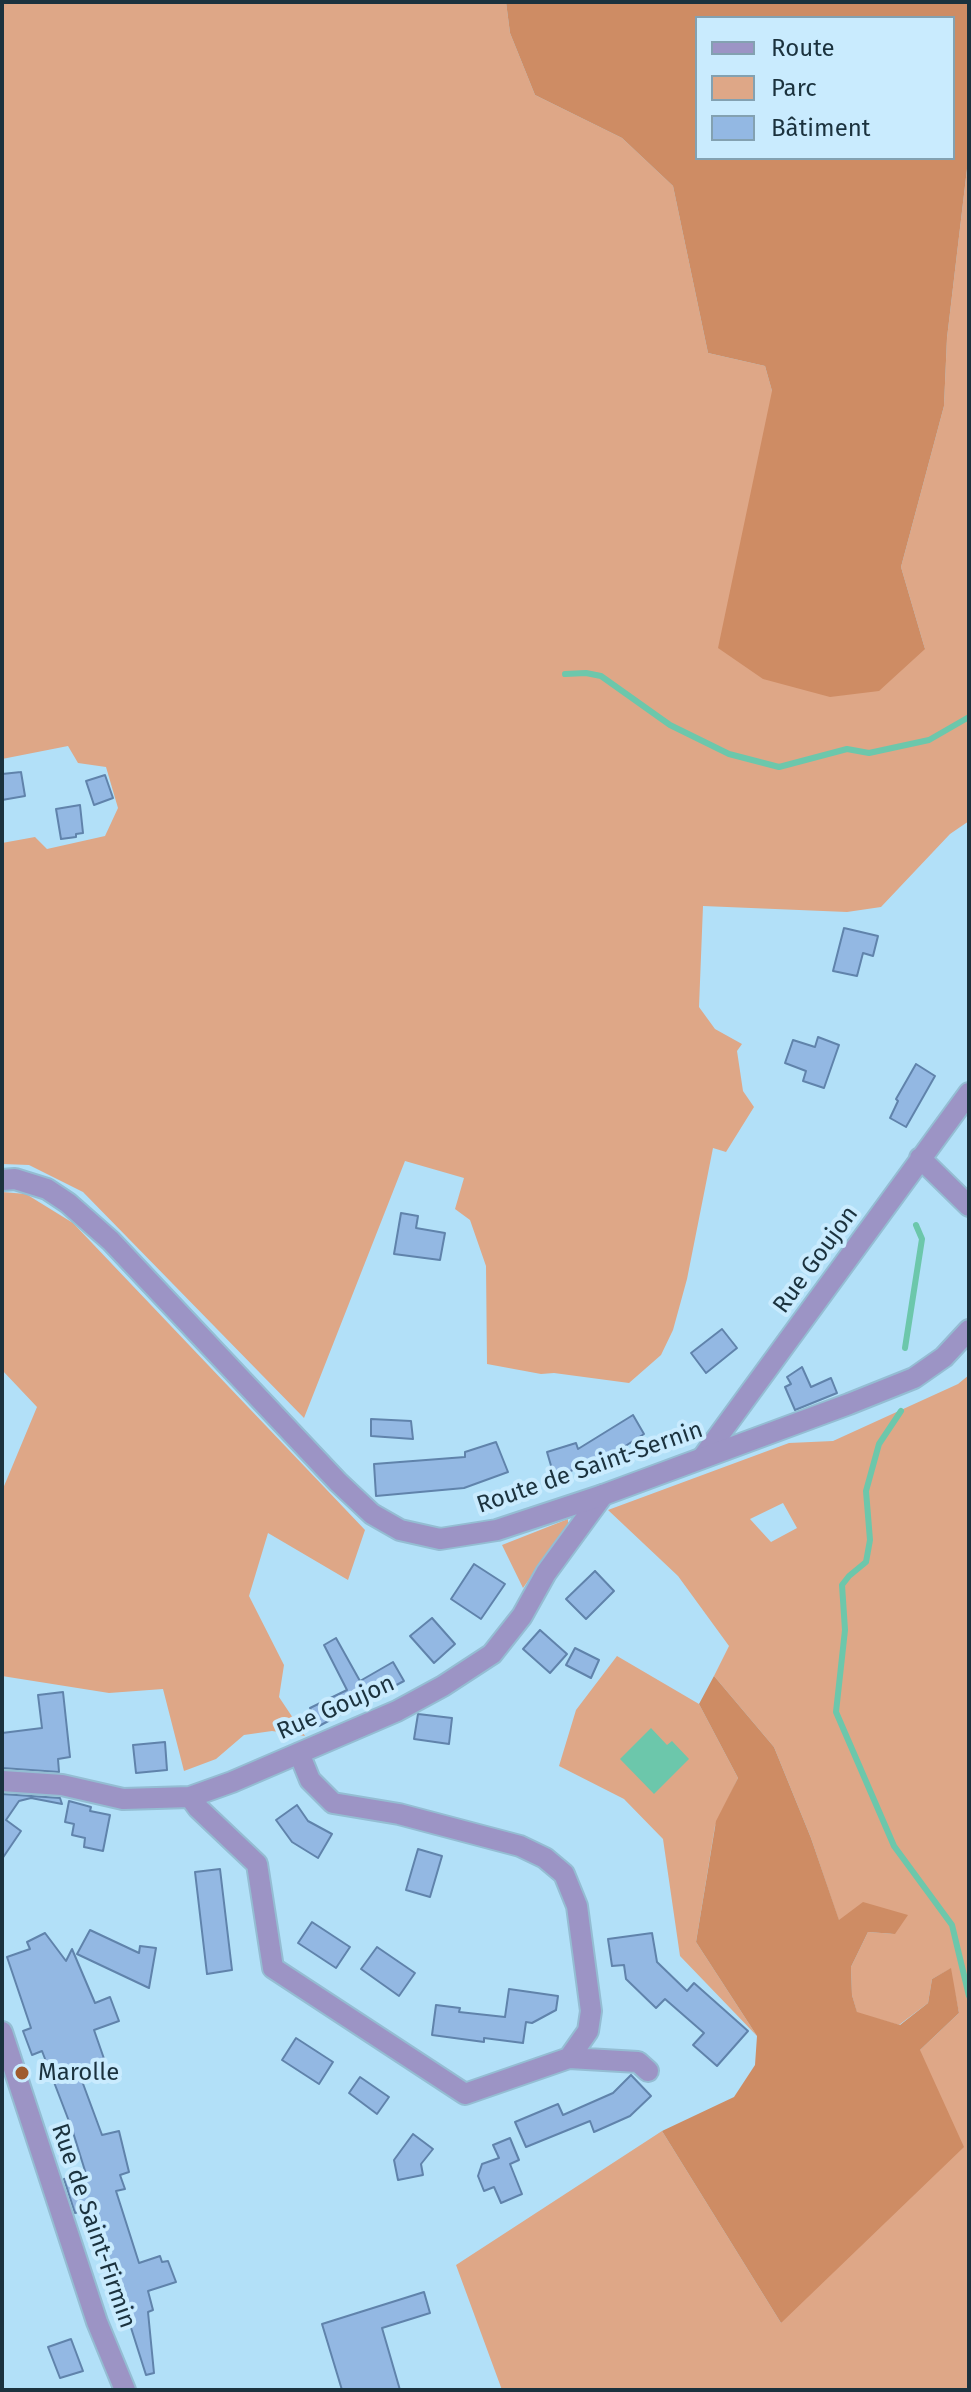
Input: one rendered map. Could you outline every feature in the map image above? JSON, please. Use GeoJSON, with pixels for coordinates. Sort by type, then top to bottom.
{"type":"FeatureCollection","features":[{"type":"Feature","properties":{"kind":"street","name":"Rue Goujon"},"geometry":{"type":"LineString","coordinates":[[703,1457],[969,1093]]}},
{"type":"Feature","properties":{"kind":"street"},"geometry":{"type":"LineString","coordinates":[[920,1158],[969,1206]]}},
{"type":"Feature","properties":{"kind":"street","name":"Route de Saint-Sernin"},"geometry":{"type":"LineString","coordinates":[[2,1180],[15,1179],[47,1189],[68,1203],[111,1241],[338,1482],[372,1514],[400,1530],[440,1539],[497,1530],[603,1495],[914,1378],[944,1357],[969,1330]]}},
{"type":"Feature","properties":{"kind":"street","name":"Rue Goujon"},"geometry":{"type":"LineString","coordinates":[[2,1781],[62,1785],[123,1799],[190,1797],[397,1711],[492,1654],[522,1616],[546,1573],[603,1495]]}},
{"type":"Feature","properties":{"kind":"street"},"geometry":{"type":"LineString","coordinates":[[299,1753],[310,1780],[333,1803],[399,1814],[520,1846],[545,1858],[564,1874],[577,1906],[591,2011],[588,2031],[569,2058]]}},
{"type":"Feature","properties":{"kind":"street"},"geometry":{"type":"LineString","coordinates":[[190,1797],[257,1864],[273,1968],[465,2094],[569,2058],[638,2062],[648,2071]]}},
{"type":"Feature","properties":{"kind":"street","name":"Rue de Saint-Firmin"},"geometry":{"type":"LineString","coordinates":[[2,2032],[97,2322],[125,2390]]}},
{"type":"Feature","properties":{"kind":"green space"},"geometry":{"type":"Polygon","coordinates":[[[2,2],[506,2],[510,33],[535,95],[622,138],[673,186],[708,353],[765,366],[772,391],[925,649],[901,567],[944,406],[947,338],[969,152],[969,821],[950,834],[881,907],[847,912],[703,906],[699,1007],[715,1029],[742,1044],[737,1051],[743,1091],[754,1107],[726,1152],[713,1148],[687,1279],[673,1330],[661,1355],[629,1383],[541,1374],[487,1364],[486,1266],[470,1220],[455,1209],[464,1178],[405,1161],[304,1418],[83,1192],[29,1165],[2,1164],[2,843],[35,837],[47,849],[105,836],[118,808],[106,767],[78,763],[68,746],[2,759],[2,2]]]}},
{"type":"Feature","properties":{"kind":"green space"},"geometry":{"type":"Polygon","coordinates":[[[2,1192],[26,1194],[73,1223],[365,1530],[348,1580],[268,1533],[249,1596],[284,1665],[279,1697],[305,1736],[272,1731],[244,1735],[216,1759],[184,1771],[163,1689],[109,1693],[2,1676],[2,1491],[37,1407],[2,1370],[2,1192]]]}},
{"type":"Feature","properties":{"kind":"green space"},"geometry":{"type":"Polygon","coordinates":[[[969,1375],[969,2390],[502,2390],[456,2265],[662,2131],[781,2323],[920,2050],[959,2013],[950,1969],[932,1979],[928,2003],[899,2025],[857,2013],[852,1995],[851,1967],[868,1932],[895,1934],[839,1921],[811,1838],[774,1747],[714,1676],[729,1646],[678,1576],[608,1510],[789,1443],[833,1441],[958,1384],[969,1375]],[[783,1503],[750,1519],[771,1542],[797,1528],[783,1503]]]}},
{"type":"Feature","properties":{"kind":"green space"},"geometry":{"type":"Polygon","coordinates":[[[568,1519],[568,1525],[523,1588],[502,1545],[568,1519]]]}},
{"type":"Feature","properties":{"kind":"green space"},"geometry":{"type":"Polygon","coordinates":[[[617,1656],[699,1704],[738,1778],[715,1826],[696,1942],[757,2036],[680,1956],[663,1839],[624,1799],[559,1766],[576,1710],[617,1656]]]}},
{"type":"Feature","properties":{"kind":"shaded area"},"geometry":{"type":"Polygon","coordinates":[[[506,2],[969,2],[969,152],[947,338],[944,406],[901,567],[925,649],[879,691],[830,697],[763,679],[718,648],[772,391],[765,366],[708,353],[673,186],[622,138],[535,95],[510,33],[506,2]]]}},
{"type":"Feature","properties":{"kind":"shaded area"},"geometry":{"type":"Polygon","coordinates":[[[714,1676],[774,1747],[811,1838],[839,1920],[863,1902],[908,1915],[895,1934],[868,1932],[851,1967],[852,1995],[857,2012],[900,2025],[928,2003],[932,1979],[951,1968],[959,2013],[920,2050],[964,2147],[781,2323],[662,2131],[734,2097],[755,2065],[757,2036],[696,1942],[716,1821],[738,1778],[699,1704],[714,1676]]]}},
{"type":"Feature","properties":{"kind":"shaded area"},"geometry":{"type":"Polygon","coordinates":[[[651,1728],[667,1745],[672,1741],[689,1759],[654,1794],[620,1759],[651,1728]]]}},
{"type":"Feature","properties":{"kind":"building"},"geometry":{"type":"Polygon","coordinates":[[[21,772],[25,796],[2,800],[2,774],[21,772]]]}},
{"type":"Feature","properties":{"kind":"building"},"geometry":{"type":"Polygon","coordinates":[[[105,775],[113,798],[94,805],[86,781],[105,775]]]}},
{"type":"Feature","properties":{"kind":"building"},"geometry":{"type":"Polygon","coordinates":[[[80,805],[83,833],[61,839],[56,809],[80,805]]]}},
{"type":"Feature","properties":{"kind":"building"},"geometry":{"type":"Polygon","coordinates":[[[844,928],[878,936],[873,956],[863,953],[857,976],[833,971],[844,928]]]}},
{"type":"Feature","properties":{"kind":"building"},"geometry":{"type":"Polygon","coordinates":[[[818,1037],[839,1045],[824,1088],[803,1081],[806,1071],[785,1063],[793,1040],[815,1047],[818,1037]]]}},
{"type":"Feature","properties":{"kind":"building"},"geometry":{"type":"Polygon","coordinates":[[[916,1064],[935,1076],[906,1127],[890,1118],[898,1101],[896,1099],[916,1064]]]}},
{"type":"Feature","properties":{"kind":"building"},"geometry":{"type":"Polygon","coordinates":[[[401,1213],[418,1216],[416,1228],[445,1233],[440,1260],[394,1254],[401,1213]]]}},
{"type":"Feature","properties":{"kind":"building"},"geometry":{"type":"Polygon","coordinates":[[[722,1329],[737,1348],[706,1373],[691,1353],[722,1329]]]}},
{"type":"Feature","properties":{"kind":"building"},"geometry":{"type":"Polygon","coordinates":[[[802,1367],[811,1387],[831,1378],[837,1393],[795,1410],[785,1387],[791,1384],[787,1377],[802,1367]]]}},
{"type":"Feature","properties":{"kind":"building"},"geometry":{"type":"Polygon","coordinates":[[[633,1415],[644,1434],[602,1461],[554,1476],[547,1452],[576,1443],[578,1449],[633,1415]]]}},
{"type":"Feature","properties":{"kind":"building"},"geometry":{"type":"Polygon","coordinates":[[[371,1419],[411,1421],[413,1439],[371,1436],[371,1419]]]}},
{"type":"Feature","properties":{"kind":"building"},"geometry":{"type":"Polygon","coordinates":[[[496,1442],[508,1472],[464,1488],[376,1496],[374,1464],[465,1457],[465,1452],[496,1442]]]}},
{"type":"Feature","properties":{"kind":"building"},"geometry":{"type":"Polygon","coordinates":[[[474,1564],[505,1584],[481,1619],[451,1599],[474,1564]]]}},
{"type":"Feature","properties":{"kind":"building"},"geometry":{"type":"Polygon","coordinates":[[[595,1571],[614,1591],[586,1619],[566,1599],[595,1571]]]}},
{"type":"Feature","properties":{"kind":"building"},"geometry":{"type":"Polygon","coordinates":[[[432,1618],[455,1644],[434,1663],[410,1636],[432,1618]]]}},
{"type":"Feature","properties":{"kind":"building"},"geometry":{"type":"Polygon","coordinates":[[[540,1630],[567,1654],[550,1673],[523,1649],[540,1630]]]}},
{"type":"Feature","properties":{"kind":"building"},"geometry":{"type":"Polygon","coordinates":[[[336,1638],[360,1681],[393,1662],[404,1681],[319,1726],[310,1708],[347,1690],[324,1645],[336,1638]]]}},
{"type":"Feature","properties":{"kind":"building"},"geometry":{"type":"Polygon","coordinates":[[[575,1648],[599,1660],[591,1678],[566,1665],[575,1648]]]}},
{"type":"Feature","properties":{"kind":"building"},"geometry":{"type":"Polygon","coordinates":[[[63,1692],[70,1757],[58,1759],[59,1772],[2,1768],[2,1733],[42,1728],[38,1695],[63,1692]]]}},
{"type":"Feature","properties":{"kind":"building"},"geometry":{"type":"Polygon","coordinates":[[[418,1714],[452,1718],[449,1744],[414,1739],[418,1714]]]}},
{"type":"Feature","properties":{"kind":"building"},"geometry":{"type":"Polygon","coordinates":[[[165,1742],[167,1770],[136,1773],[133,1745],[165,1742]]]}},
{"type":"Feature","properties":{"kind":"building"},"geometry":{"type":"Polygon","coordinates":[[[2,1794],[60,1798],[62,1804],[31,1798],[19,1801],[6,1820],[21,1831],[2,1859],[2,1794]]]}},
{"type":"Feature","properties":{"kind":"building"},"geometry":{"type":"Polygon","coordinates":[[[69,1801],[91,1807],[90,1811],[110,1815],[103,1851],[84,1847],[85,1838],[72,1835],[74,1824],[65,1822],[69,1801]]]}},
{"type":"Feature","properties":{"kind":"building"},"geometry":{"type":"Polygon","coordinates":[[[297,1805],[308,1821],[332,1834],[318,1858],[292,1842],[276,1820],[297,1805]]]}},
{"type":"Feature","properties":{"kind":"building"},"geometry":{"type":"Polygon","coordinates":[[[418,1849],[442,1856],[430,1897],[406,1890],[418,1849]]]}},
{"type":"Feature","properties":{"kind":"building"},"geometry":{"type":"Polygon","coordinates":[[[220,1869],[232,1970],[207,1974],[195,1872],[220,1869]]]}},
{"type":"Feature","properties":{"kind":"building"},"geometry":{"type":"Polygon","coordinates":[[[312,1922],[350,1947],[336,1968],[298,1943],[312,1922]]]}},
{"type":"Feature","properties":{"kind":"building"},"geometry":{"type":"Polygon","coordinates":[[[90,1930],[139,1953],[140,1946],[156,1948],[149,1988],[77,1954],[90,1930]]]}},
{"type":"Feature","properties":{"kind":"building"},"geometry":{"type":"Polygon","coordinates":[[[45,1933],[66,1961],[72,1949],[95,2003],[110,1997],[119,2021],[94,2030],[109,2073],[82,2081],[102,2135],[119,2131],[129,2172],[120,2175],[125,2189],[116,2191],[139,2263],[160,2256],[162,2262],[168,2261],[176,2282],[148,2291],[153,2310],[148,2312],[154,2373],[146,2375],[100,2230],[92,2233],[86,2210],[75,2213],[64,2179],[86,2174],[72,2129],[42,2051],[32,2055],[23,2031],[31,2028],[7,1957],[30,1949],[27,1942],[45,1933]]]}},
{"type":"Feature","properties":{"kind":"building"},"geometry":{"type":"Polygon","coordinates":[[[652,1933],[657,1962],[687,1991],[694,1983],[748,2031],[717,2066],[693,2045],[704,2033],[665,1999],[656,2008],[626,1979],[624,1965],[612,1966],[608,1939],[652,1933]]]}},
{"type":"Feature","properties":{"kind":"building"},"geometry":{"type":"Polygon","coordinates":[[[377,1947],[415,1973],[399,1996],[361,1969],[377,1947]]]}},
{"type":"Feature","properties":{"kind":"building"},"geometry":{"type":"Polygon","coordinates":[[[509,1989],[558,1996],[556,2010],[532,2023],[526,2022],[523,2043],[484,2038],[484,2042],[432,2035],[436,2005],[460,2008],[459,2012],[505,2017],[509,1989]]]}},
{"type":"Feature","properties":{"kind":"building"},"geometry":{"type":"Polygon","coordinates":[[[296,2038],[333,2062],[319,2084],[282,2060],[296,2038]]]}},
{"type":"Feature","properties":{"kind":"building"},"geometry":{"type":"Polygon","coordinates":[[[631,2075],[651,2096],[630,2116],[594,2132],[590,2121],[526,2147],[515,2122],[558,2104],[563,2115],[613,2093],[631,2075]]]}},
{"type":"Feature","properties":{"kind":"building"},"geometry":{"type":"Polygon","coordinates":[[[360,2077],[389,2097],[377,2114],[349,2093],[360,2077]]]}},
{"type":"Feature","properties":{"kind":"building"},"geometry":{"type":"Polygon","coordinates":[[[413,2134],[433,2149],[421,2164],[423,2175],[398,2180],[394,2160],[413,2134]]]}},
{"type":"Feature","properties":{"kind":"building"},"geometry":{"type":"Polygon","coordinates":[[[510,2138],[519,2160],[510,2164],[522,2194],[501,2203],[494,2187],[484,2191],[478,2176],[482,2164],[499,2158],[493,2145],[510,2138]]]}},
{"type":"Feature","properties":{"kind":"building"},"geometry":{"type":"Polygon","coordinates":[[[424,2292],[430,2313],[382,2328],[400,2390],[342,2390],[322,2324],[424,2292]]]}},
{"type":"Feature","properties":{"kind":"building"},"geometry":{"type":"Polygon","coordinates":[[[71,2339],[83,2371],[60,2378],[48,2347],[71,2339]]]}},
{"type":"Feature","properties":{"kind":"waterway"},"geometry":{"type":"LineString","coordinates":[[565,674],[601,676],[670,725],[729,754],[779,767],[847,749],[869,753],[929,740],[969,717]]}},
{"type":"Feature","properties":{"kind":"waterway"},"geometry":{"type":"LineString","coordinates":[[905,1348],[922,1239],[916,1225]]}},
{"type":"Feature","properties":{"kind":"waterway"},"geometry":{"type":"LineString","coordinates":[[901,1411],[879,1444],[866,1491],[870,1540],[866,1562],[842,1585],[845,1630],[836,1712],[894,1846],[952,1925],[969,1996]]}},
{"type":"Feature","properties":{"kind":"place","name":"Marolle"},"geometry":{"type":"Point","coordinates":[22,2073]}}]}
